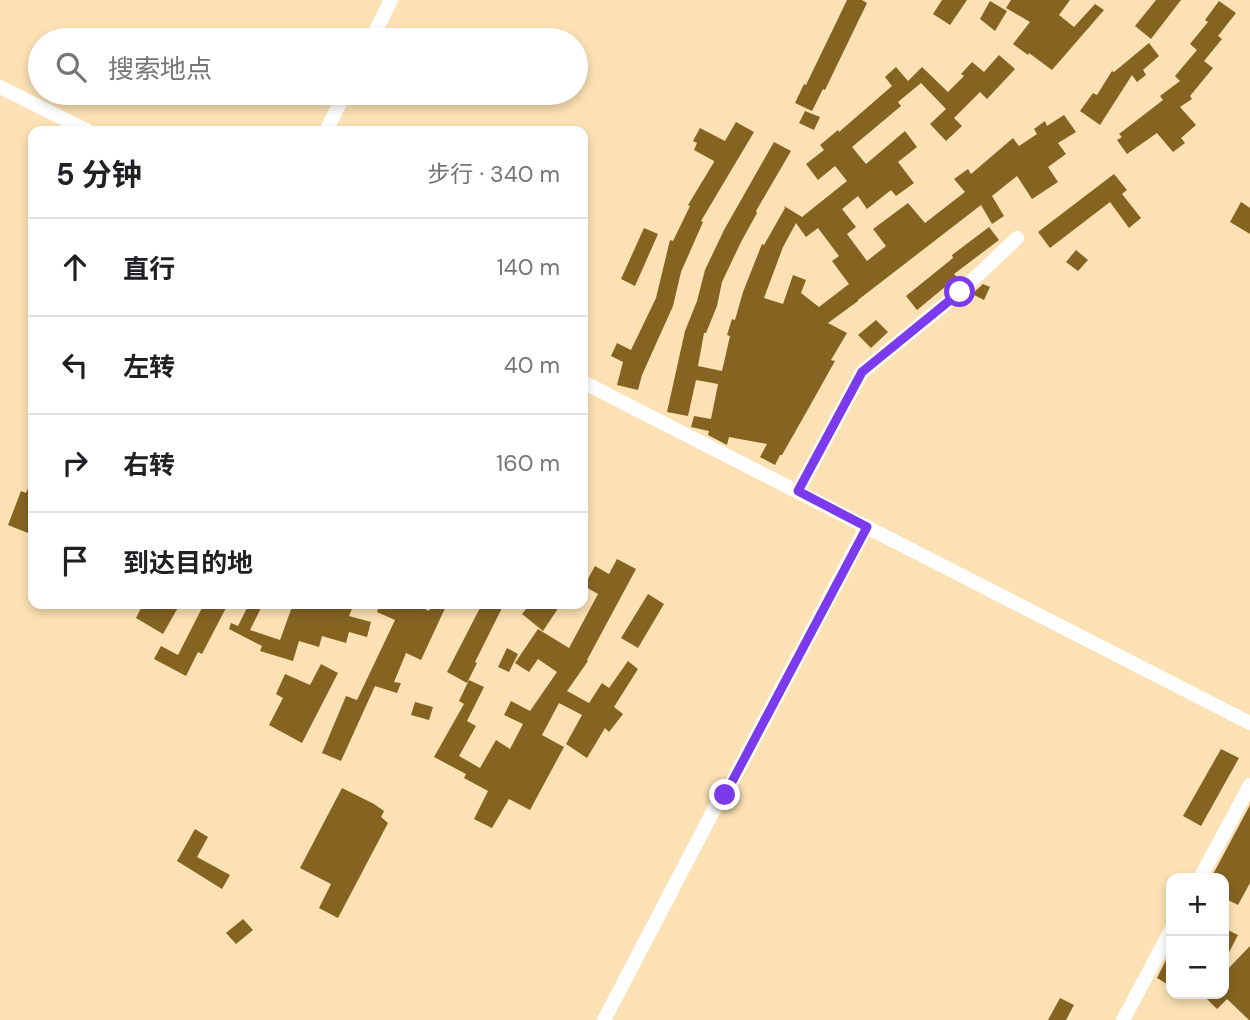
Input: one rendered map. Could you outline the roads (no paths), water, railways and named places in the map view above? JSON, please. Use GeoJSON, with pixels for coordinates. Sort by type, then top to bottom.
{"type":"FeatureCollection","features":[{"type":"Feature","properties":{"kind":"street"},"geometry":{"type":"LineString","coordinates":[[377,28],[391,0]]}},
{"type":"Feature","properties":{"kind":"street"},"geometry":{"type":"LineString","coordinates":[[0,87],[28,101]]}},
{"type":"Feature","properties":{"kind":"street"},"geometry":{"type":"LineString","coordinates":[[36,105],[78,126]]}},
{"type":"Feature","properties":{"kind":"street"},"geometry":{"type":"LineString","coordinates":[[328,126],[339,105]]}},
{"type":"Feature","properties":{"kind":"street"},"geometry":{"type":"LineString","coordinates":[[798,491],[862,372],[960,292],[1017,238]]}},
{"type":"Feature","properties":{"kind":"street"},"geometry":{"type":"LineString","coordinates":[[588,385],[1250,723]]}},
{"type":"Feature","properties":{"kind":"street"},"geometry":{"type":"LineString","coordinates":[[604,1020],[867,527]]}},
{"type":"Feature","properties":{"kind":"street"},"geometry":{"type":"LineString","coordinates":[[1202,873],[1250,785]]}},
{"type":"Feature","properties":{"kind":"street"},"geometry":{"type":"LineString","coordinates":[[1123,1020],[1168,936]]}}]}
